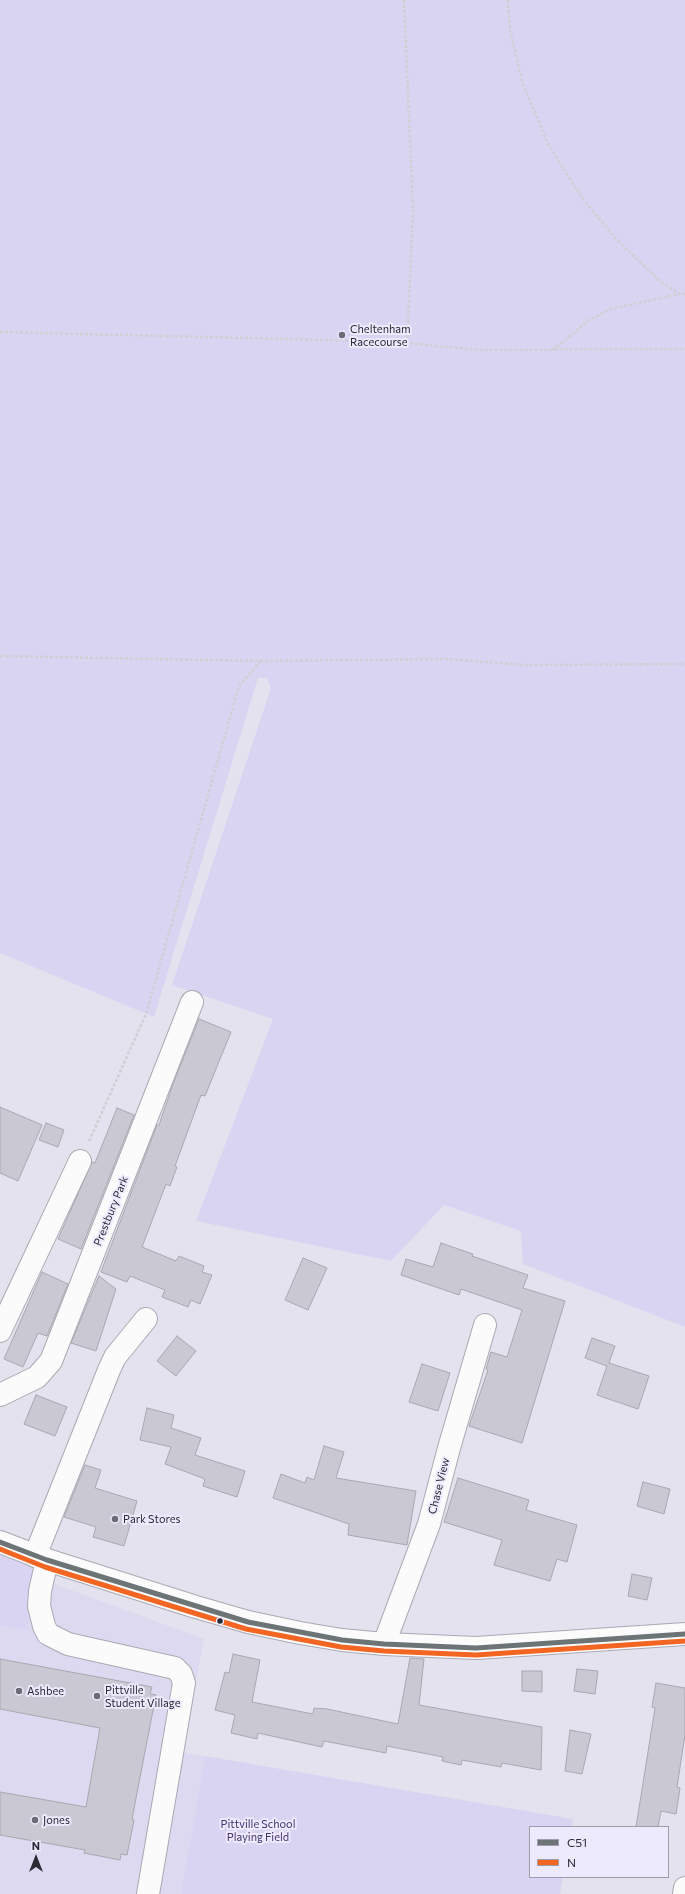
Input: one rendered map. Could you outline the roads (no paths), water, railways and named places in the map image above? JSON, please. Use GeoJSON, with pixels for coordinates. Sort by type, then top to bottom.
{"type":"FeatureCollection","features":[{"type":"Feature","properties":{"kind":"street","name":"Prestbury Park"},"geometry":{"type":"LineString","coordinates":[[0,1395],[37,1377],[51,1361],[192,1002]]}},
{"type":"Feature","properties":{"kind":"street"},"geometry":{"type":"LineString","coordinates":[[0,1331],[80,1161]]}},
{"type":"Feature","properties":{"kind":"street"},"geometry":{"type":"LineString","coordinates":[[146,1319],[115,1357],[108,1370],[41,1558],[40,1606],[44,1626],[48,1634],[68,1644],[174,1668],[181,1674],[184,1683],[148,1894]]}},
{"type":"Feature","properties":{"kind":"street","name":"Chase View"},"geometry":{"type":"LineString","coordinates":[[384,1644],[429,1524],[449,1448],[485,1325]]}},
{"type":"Feature","properties":{"kind":"street"},"geometry":{"type":"LineString","coordinates":[[0,1542],[41,1558],[248,1622],[300,1633],[384,1644],[476,1648],[685,1634]]}},
{"type":"Feature","properties":{"kind":"street"},"geometry":{"type":"LineString","coordinates":[[684,1894],[685,1888]]}},
{"type":"Feature","properties":{"kind":"place","name":"Cheltenham Racecourse"},"geometry":{"type":"Point","coordinates":[342,335]}},
{"type":"Feature","properties":{"kind":"place","name":"Park Stores"},"geometry":{"type":"Point","coordinates":[115,1519]}},
{"type":"Feature","properties":{"kind":"place","name":"Ashbee"},"geometry":{"type":"Point","coordinates":[19,1691]}},
{"type":"Feature","properties":{"kind":"place","name":"Pittville Student Village"},"geometry":{"type":"Point","coordinates":[97,1696]}},
{"type":"Feature","properties":{"kind":"place","name":"Jones"},"geometry":{"type":"Point","coordinates":[35,1820]}},
{"type":"Feature","properties":{"kind":"park label","name":"Pittville School Playing Field"},"geometry":{"type":"Point","coordinates":[258,1830]}}]}
